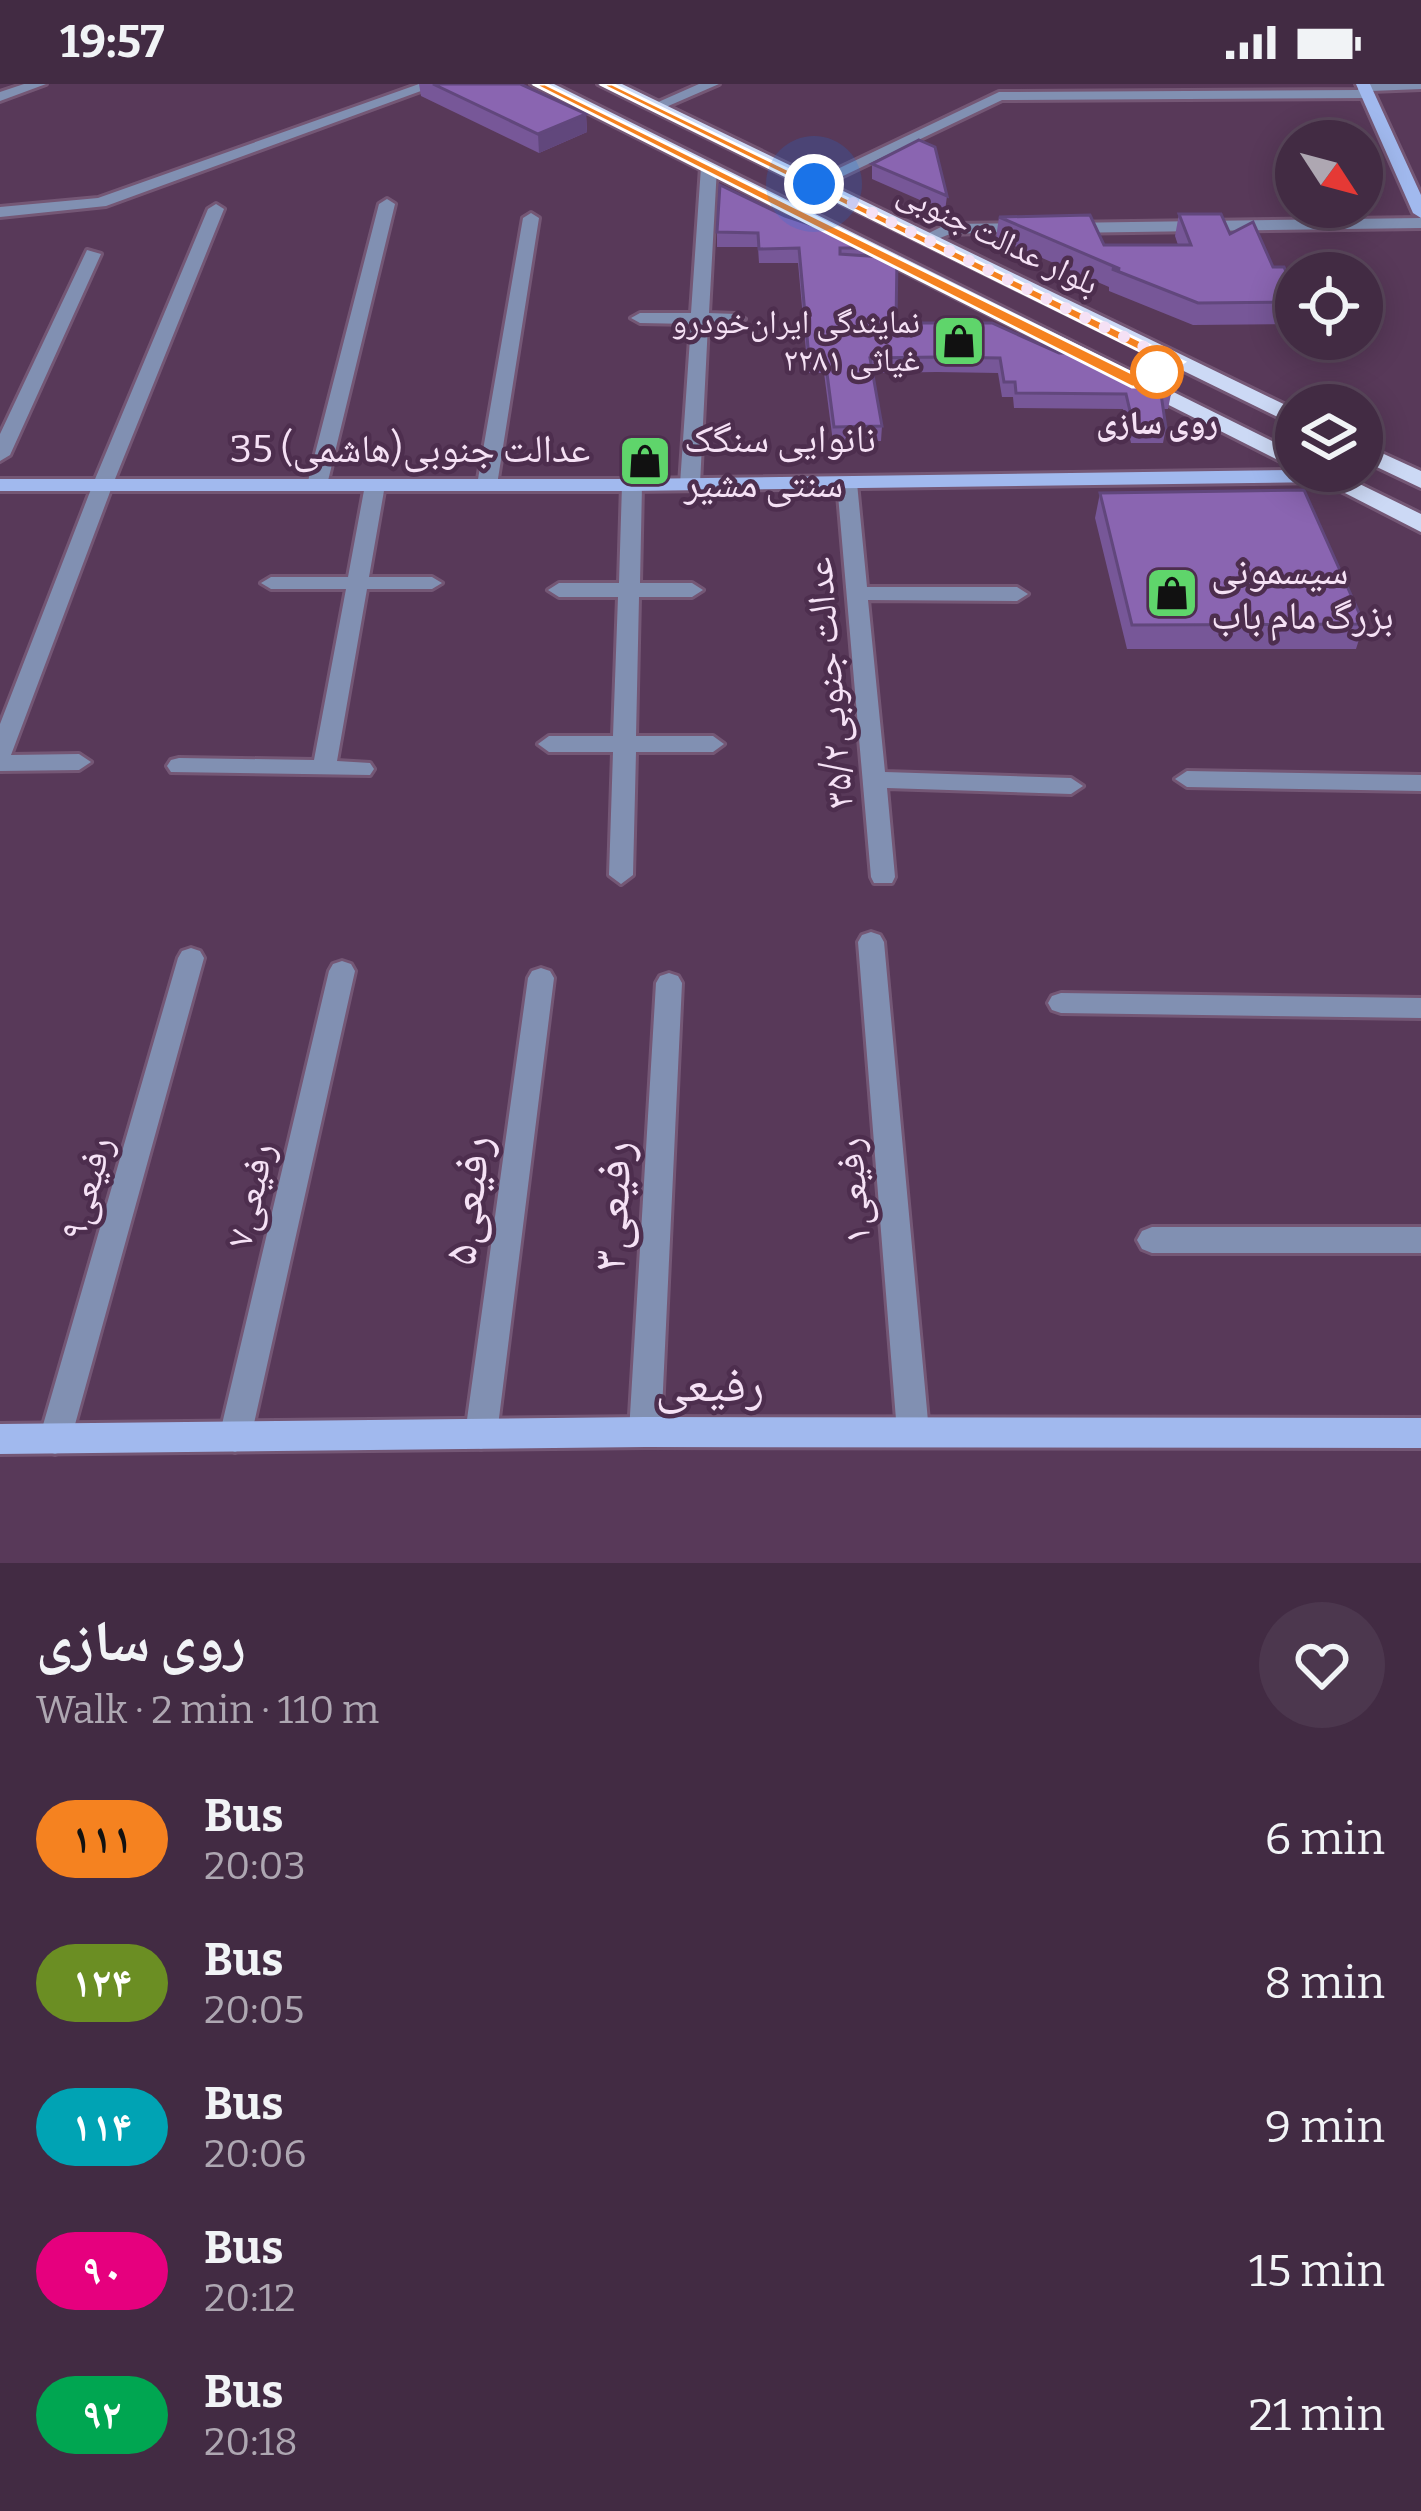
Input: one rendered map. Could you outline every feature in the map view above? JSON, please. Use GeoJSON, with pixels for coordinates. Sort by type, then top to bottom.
{"type":"FeatureCollection","features":[{"type":"Feature","properties":{"kind":"main road","name":"بلوار عدالت جنوبی"},"geometry":{"type":"LineString","coordinates":[[540,84],[1275,451]]}},
{"type":"Feature","properties":{"kind":"main road","name":"بلوار عدالت جنوبی"},"geometry":{"type":"LineString","coordinates":[[607,84],[1275,409]]}},
{"type":"Feature","properties":{"kind":"main road"},"geometry":{"type":"LineString","coordinates":[[1139,383],[1175,362]]}},
{"type":"Feature","properties":{"kind":"main road"},"geometry":{"type":"LineString","coordinates":[[1383,462],[1421,481]]}},
{"type":"Feature","properties":{"kind":"main road"},"geometry":{"type":"LineString","coordinates":[[1356,492],[1421,524]]}},
{"type":"Feature","properties":{"kind":"street"},"geometry":{"type":"LineString","coordinates":[[0,97],[39,84]]}},
{"type":"Feature","properties":{"kind":"street"},"geometry":{"type":"LineString","coordinates":[[0,212],[100,203],[433,84]]}},
{"type":"Feature","properties":{"kind":"street"},"geometry":{"type":"LineString","coordinates":[[654,107],[712,84]]}},
{"type":"Feature","properties":{"kind":"street"},"geometry":{"type":"LineString","coordinates":[[814,184],[999,96],[1421,85]]}},
{"type":"Feature","properties":{"kind":"street"},"geometry":{"type":"LineString","coordinates":[[1364,88],[1418,204]]}},
{"type":"Feature","properties":{"kind":"street"},"geometry":{"type":"LineString","coordinates":[[690,484],[696,319],[709,167]]}},
{"type":"Feature","properties":{"kind":"street"},"geometry":{"type":"LineString","coordinates":[[317,485],[387,204]]}},
{"type":"Feature","properties":{"kind":"street"},"geometry":{"type":"LineString","coordinates":[[79,762],[0,759],[103,484],[216,209]]}},
{"type":"Feature","properties":{"kind":"street"},"geometry":{"type":"LineString","coordinates":[[487,485],[531,218]]}},
{"type":"Feature","properties":{"kind":"street"},"geometry":{"type":"LineString","coordinates":[[925,239],[947,229],[1421,223]]}},
{"type":"Feature","properties":{"kind":"street"},"geometry":{"type":"LineString","coordinates":[[0,455],[93,254]]}},
{"type":"Feature","properties":{"kind":"street"},"geometry":{"type":"LineString","coordinates":[[640,318],[736,319]]}},
{"type":"Feature","properties":{"kind":"street"},"geometry":{"type":"LineString","coordinates":[[1383,458],[1421,470]]}},
{"type":"Feature","properties":{"kind":"street","name":"35 عدالت جنوبی(هاشمی)"},"geometry":{"type":"LineString","coordinates":[[0,485],[632,485],[1275,475]]}},
{"type":"Feature","properties":{"kind":"street","name":"عدالت جنوبی۳۵/۲"},"geometry":{"type":"LineString","coordinates":[[848,483],[883,877]]}},
{"type":"Feature","properties":{"kind":"street"},"geometry":{"type":"LineString","coordinates":[[324,768],[375,485]]}},
{"type":"Feature","properties":{"kind":"street"},"geometry":{"type":"LineString","coordinates":[[622,875],[632,485]]}},
{"type":"Feature","properties":{"kind":"street"},"geometry":{"type":"LineString","coordinates":[[271,583],[432,583]]}},
{"type":"Feature","properties":{"kind":"street"},"geometry":{"type":"LineString","coordinates":[[560,590],[692,590]]}},
{"type":"Feature","properties":{"kind":"street"},"geometry":{"type":"LineString","coordinates":[[858,593],[1017,594]]}},
{"type":"Feature","properties":{"kind":"street"},"geometry":{"type":"LineString","coordinates":[[550,744],[713,744]]}},
{"type":"Feature","properties":{"kind":"street"},"geometry":{"type":"LineString","coordinates":[[179,766],[362,769]]}},
{"type":"Feature","properties":{"kind":"street"},"geometry":{"type":"LineString","coordinates":[[1186,778],[1421,784]]}},
{"type":"Feature","properties":{"kind":"street"},"geometry":{"type":"LineString","coordinates":[[874,780],[1071,786]]}},
{"type":"Feature","properties":{"kind":"street","name":"رفیعی۱"},"geometry":{"type":"LineString","coordinates":[[871,942],[913,1432]]}},
{"type":"Feature","properties":{"kind":"street","name":"رفیعی۹"},"geometry":{"type":"LineString","coordinates":[[55,1438],[191,958]]}},
{"type":"Feature","properties":{"kind":"street","name":"رفیعی۷"},"geometry":{"type":"LineString","coordinates":[[235,1437],[342,971]]}},
{"type":"Feature","properties":{"kind":"street","name":"رفیعی۵"},"geometry":{"type":"LineString","coordinates":[[481,1434],[541,978]]}},
{"type":"Feature","properties":{"kind":"street","name":"رفیعی۳"},"geometry":{"type":"LineString","coordinates":[[645,1432],[669,983]]}},
{"type":"Feature","properties":{"kind":"street"},"geometry":{"type":"LineString","coordinates":[[1061,1003],[1421,1007]]}},
{"type":"Feature","properties":{"kind":"street"},"geometry":{"type":"LineString","coordinates":[[1152,1240],[1421,1240]]}},
{"type":"Feature","properties":{"kind":"street","name":"رفیعی"},"geometry":{"type":"LineString","coordinates":[[0,1439],[645,1432],[1421,1433]]}},
{"type":"Feature","properties":{"kind":"building"},"geometry":{"type":"Polygon","coordinates":[[[433,84],[520,84],[586,114],[538,134],[433,84]]]}},
{"type":"Feature","properties":{"kind":"building"},"geometry":{"type":"Polygon","coordinates":[[[919,140],[935,147],[947,196],[872,164],[919,140]]]}},
{"type":"Feature","properties":{"kind":"building"},"geometry":{"type":"Polygon","coordinates":[[[720,185],[785,216],[866,243],[865,248],[840,248],[840,254],[897,258],[896,323],[992,323],[1059,353],[1088,353],[1171,394],[1161,394],[1166,428],[1134,428],[1126,394],[1016,393],[1015,382],[1004,382],[1000,358],[938,357],[870,358],[882,426],[834,427],[825,358],[809,358],[799,248],[759,249],[758,233],[717,232],[720,185]]]}},
{"type":"Feature","properties":{"kind":"building"},"geometry":{"type":"Polygon","coordinates":[[[1179,214],[1221,214],[1230,234],[1253,222],[1275,267],[1275,302],[1198,303],[999,217],[1090,215],[1104,245],[1191,245],[1179,214]]]}},
{"type":"Feature","properties":{"kind":"building"},"geometry":{"type":"Polygon","coordinates":[[[1305,492],[1364,624],[1132,625],[1100,493],[1305,492]]]}},
{"type":"Feature","properties":{"kind":"bus line","name":"۱۱۱"},"geometry":{"type":"LineString","coordinates":[[540,84],[1139,383],[1175,362],[607,84]]}},
{"type":"Feature","properties":{"kind":"place","name":"نمایندگی ایران‌خودرو غیاثی ۲۲۸۱"},"geometry":{"type":"Point","coordinates":[959,341]}},
{"type":"Feature","properties":{"kind":"place","name":"روی سازی"},"geometry":{"type":"Point","coordinates":[1157,372]}},
{"type":"Feature","properties":{"kind":"place","name":"نانوایی سنگک سنتی مشیر"},"geometry":{"type":"Point","coordinates":[645,461]}},
{"type":"Feature","properties":{"kind":"place","name":"سیسمونی بزرگ مام باب"},"geometry":{"type":"Point","coordinates":[1172,593]}},
{"type":"Feature","properties":{"kind":"route"},"geometry":{"type":"LineString","coordinates":[[814,184],[1175,362],[1157,372]]}}]}
